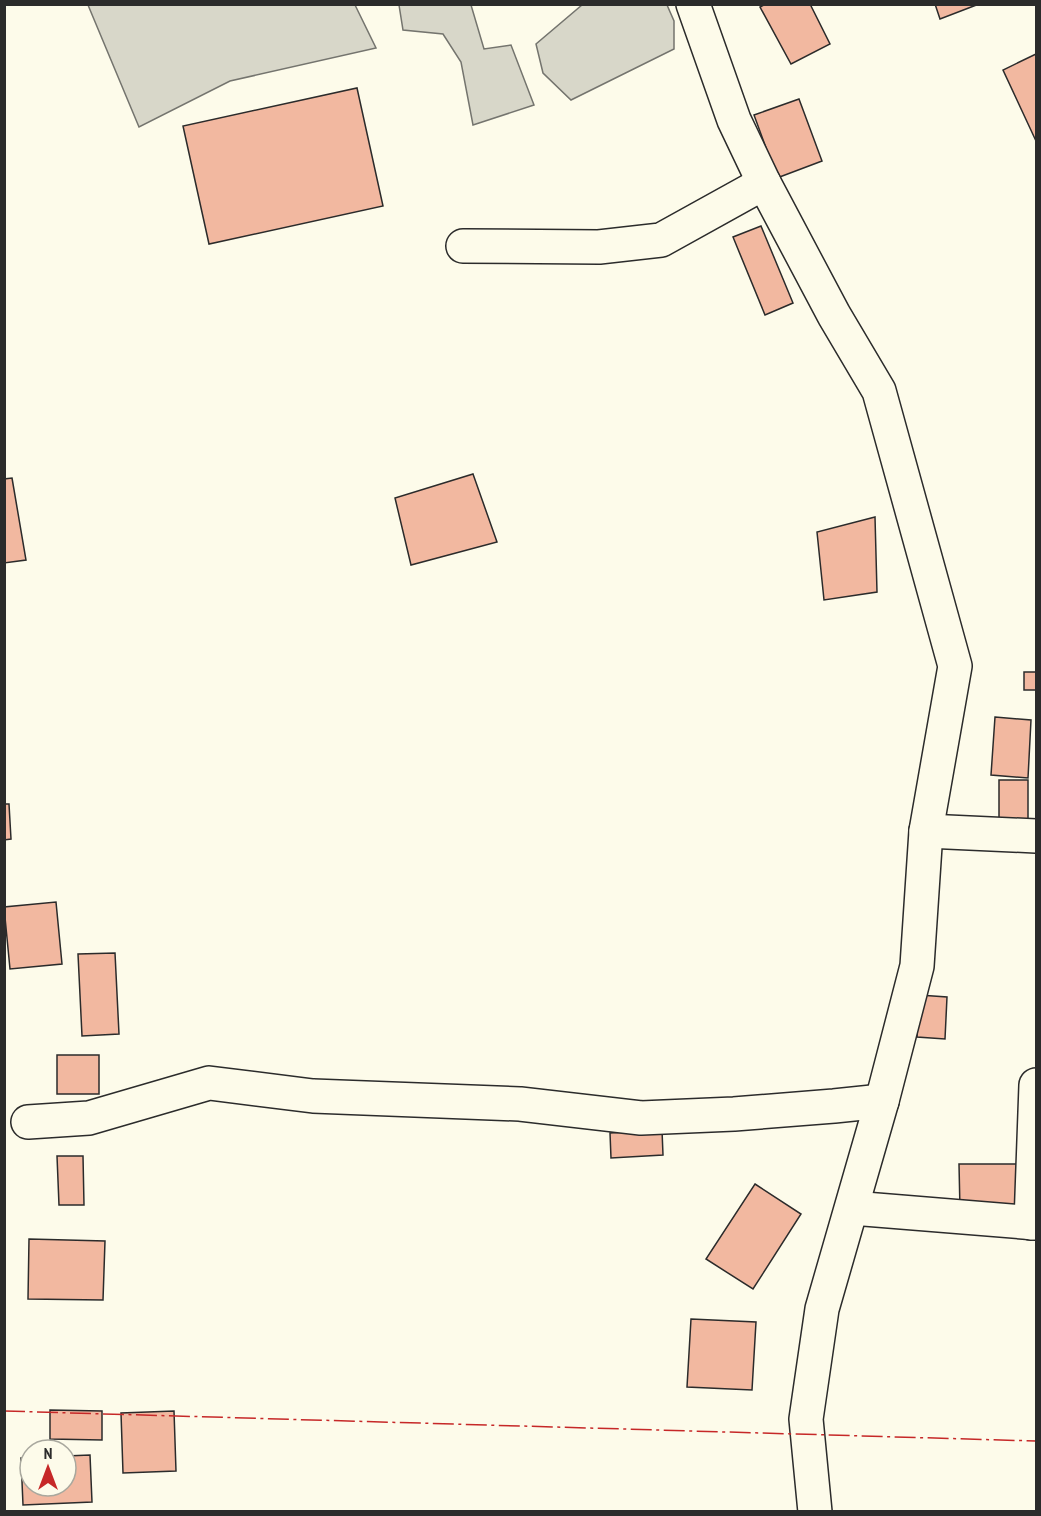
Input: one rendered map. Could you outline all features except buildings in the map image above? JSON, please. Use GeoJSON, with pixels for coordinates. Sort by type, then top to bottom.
{"type":"FeatureCollection","features":[{"type":"Feature","properties":{"kind":"street"},"geometry":{"type":"LineString","coordinates":[[693,4],[734,120],[764,183],[834,315],[879,391],[954,666],[926,831],[917,966],[882,1101],[822,1309],[806,1419],[815,1512]]}},
{"type":"Feature","properties":{"kind":"street"},"geometry":{"type":"LineString","coordinates":[[463,246],[599,247],[661,240],[764,183]]}},
{"type":"Feature","properties":{"kind":"street"},"geometry":{"type":"LineString","coordinates":[[926,831],[1036,836]]}},
{"type":"Feature","properties":{"kind":"street"},"geometry":{"type":"LineString","coordinates":[[28,1122],[89,1118],[209,1083],[313,1096],[520,1104],[641,1118],[734,1114],[882,1101]]}},
{"type":"Feature","properties":{"kind":"street"},"geometry":{"type":"LineString","coordinates":[[852,1208],[1034,1223],[1036,1084]]}},
{"type":"Feature","properties":{"kind":"shaded area"},"geometry":{"type":"Polygon","coordinates":[[[88,5],[355,5],[376,48],[230,81],[139,127],[88,5]]]}},
{"type":"Feature","properties":{"kind":"shaded area"},"geometry":{"type":"Polygon","coordinates":[[[399,5],[471,5],[484,49],[511,45],[534,105],[473,125],[461,62],[443,34],[403,30],[399,5]]]}},
{"type":"Feature","properties":{"kind":"shaded area"},"geometry":{"type":"Polygon","coordinates":[[[582,5],[667,5],[674,21],[674,49],[571,100],[543,73],[536,44],[582,5]]]}},
{"type":"Feature","properties":{"kind":"power"},"geometry":{"type":"LineString","coordinates":[[4,1411],[1036,1441]]}}]}
